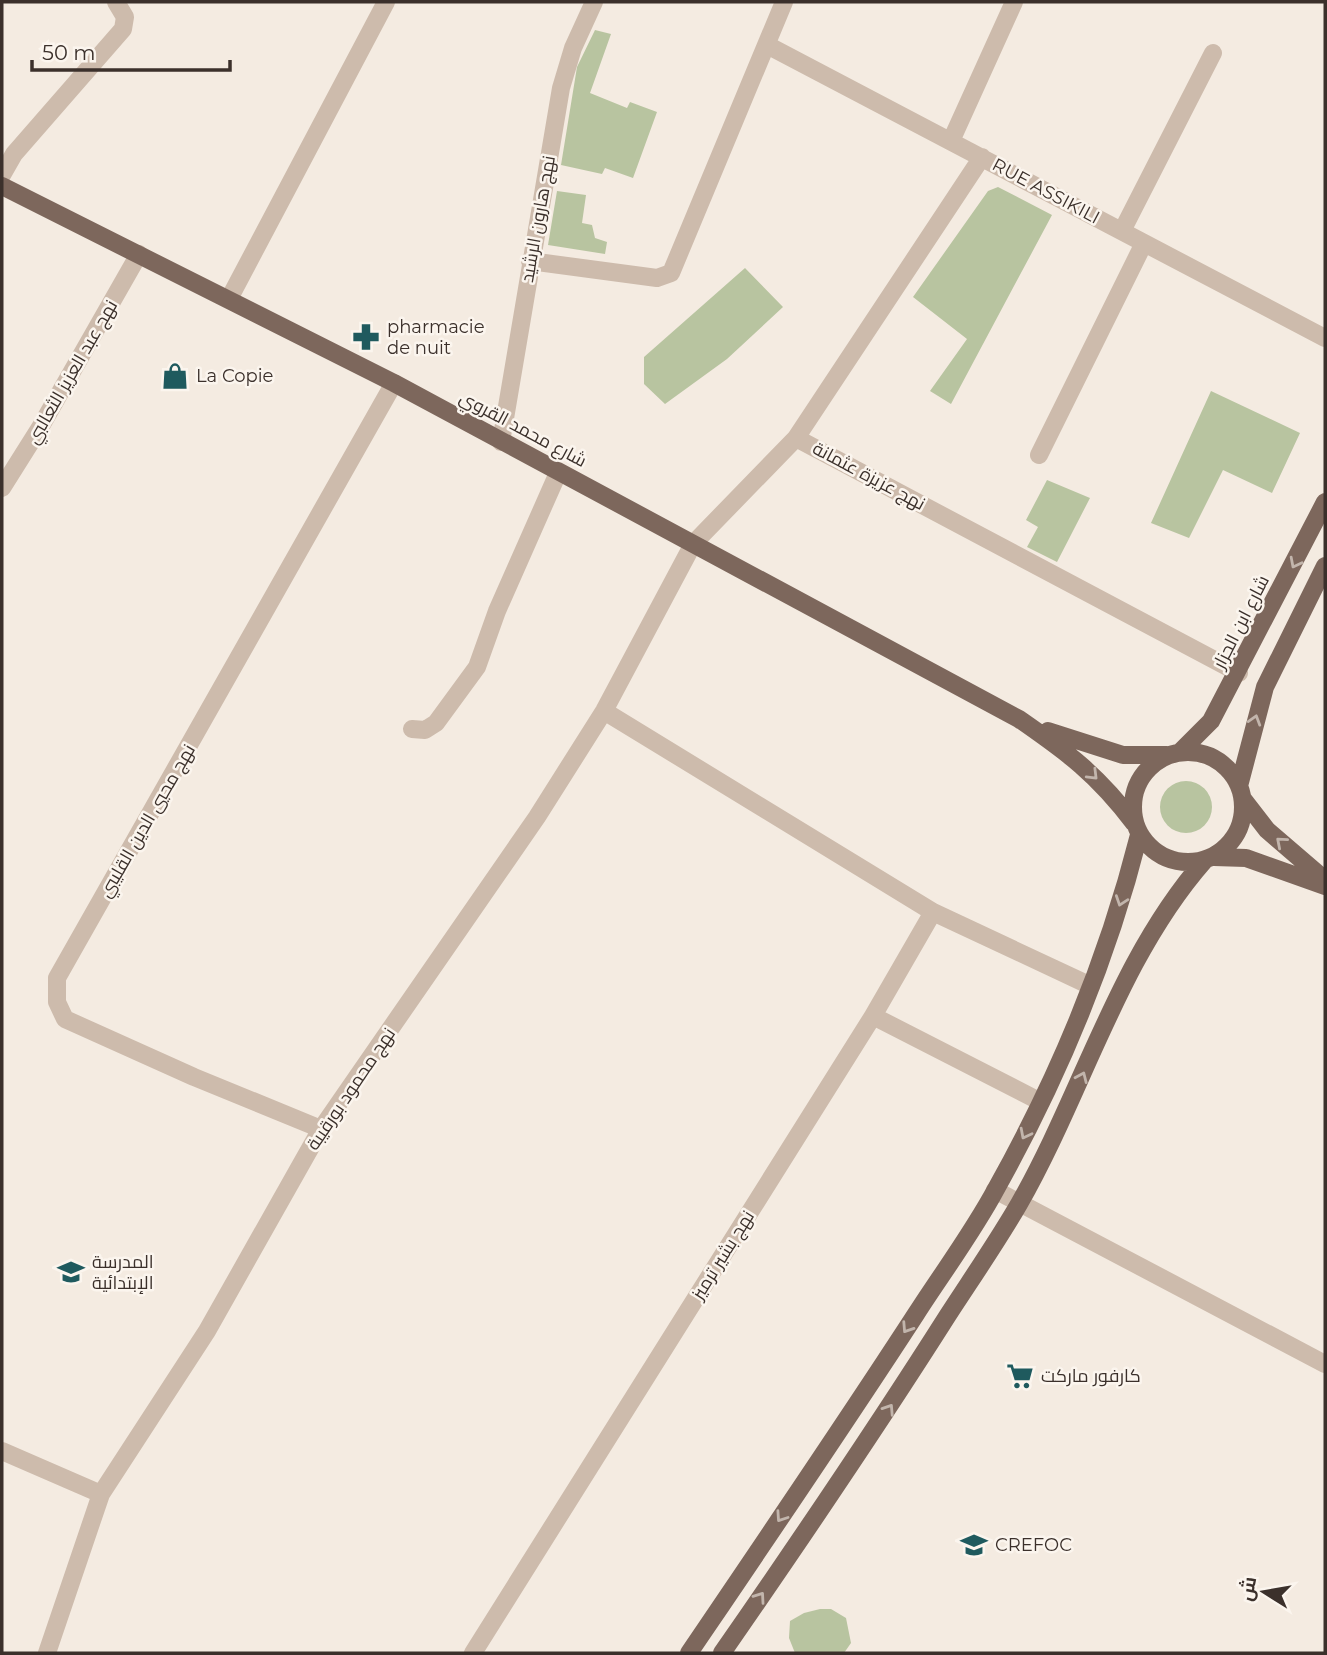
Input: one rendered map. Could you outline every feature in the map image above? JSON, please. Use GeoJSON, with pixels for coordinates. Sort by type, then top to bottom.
{"type":"FeatureCollection","features":[{"type":"Feature","properties":{"kind":"main road","name":"شارع محمد القروي"},"geometry":{"type":"LineString","coordinates":[[2,186],[394,383],[1019,719],[1085,745],[1123,755],[1199,752],[1216,759],[1230,770],[1241,792],[1267,830],[1325,880]]}},
{"type":"Feature","properties":{"kind":"main road","name":"شارع ابن الجزار"},"geometry":{"type":"LineString","coordinates":[[1174,753],[1212,721],[1325,502]]}},
{"type":"Feature","properties":{"kind":"main road"},"geometry":{"type":"LineString","coordinates":[[722,1653],[886,1414],[1019,1204],[1065,1113],[1118,997],[1178,891],[1209,859],[1228,846],[1237,832],[1243,816],[1241,792],[1265,687],[1325,566]]}},
{"type":"Feature","properties":{"kind":"main road","name":"شارع محمد القروي"},"geometry":{"type":"LineString","coordinates":[[1019,719],[1079,761],[1111,793],[1151,850],[1167,859],[1185,863],[1246,858],[1325,886]]}},
{"type":"Feature","properties":{"kind":"main road"},"geometry":{"type":"LineString","coordinates":[[689,1653],[861,1400],[995,1191],[1041,1102],[1091,986],[1125,893],[1136,829],[1132,806],[1142,775],[1174,753]]}},
{"type":"Feature","properties":{"kind":"street"},"geometry":{"type":"LineString","coordinates":[[2,175],[14,154],[122,29],[125,17],[116,2]]}},
{"type":"Feature","properties":{"kind":"street"},"geometry":{"type":"LineString","coordinates":[[229,299],[386,2]]}},
{"type":"Feature","properties":{"kind":"street","name":"نهج هارون الرشيد"},"geometry":{"type":"LineString","coordinates":[[501,442],[530,261],[566,66],[594,2]]}},
{"type":"Feature","properties":{"kind":"street"},"geometry":{"type":"LineString","coordinates":[[530,261],[657,278],[671,273],[784,2]]}},
{"type":"Feature","properties":{"kind":"street"},"geometry":{"type":"LineString","coordinates":[[951,141],[1014,2]]}},
{"type":"Feature","properties":{"kind":"street","name":"RUE ASSIKILI"},"geometry":{"type":"LineString","coordinates":[[767,45],[1325,338]]}},
{"type":"Feature","properties":{"kind":"street"},"geometry":{"type":"LineString","coordinates":[[1122,231],[1213,53]]}},
{"type":"Feature","properties":{"kind":"street","name":"نهج عزيزة عثمانة"},"geometry":{"type":"LineString","coordinates":[[982,157],[796,438],[1239,673]]}},
{"type":"Feature","properties":{"kind":"street"},"geometry":{"type":"LineString","coordinates":[[1040,455],[1144,243]]}},
{"type":"Feature","properties":{"kind":"street","name":"نهج عبد العزيز الثعالبي"},"geometry":{"type":"LineString","coordinates":[[2,488],[41,426],[139,254]]}},
{"type":"Feature","properties":{"kind":"street","name":"نهج محيي الدين القليبي"},"geometry":{"type":"LineString","coordinates":[[321,1129],[194,1077],[65,1019],[57,1002],[57,978],[394,383]]}},
{"type":"Feature","properties":{"kind":"street","name":"نهج محمود بورقيبة"},"geometry":{"type":"LineString","coordinates":[[47,1653],[101,1493],[207,1331],[321,1129],[478,905],[604,711],[693,544],[796,438]]}},
{"type":"Feature","properties":{"kind":"street"},"geometry":{"type":"LineString","coordinates":[[412,729],[425,730],[436,723],[477,667],[497,611],[558,472]]}},
{"type":"Feature","properties":{"kind":"street"},"geometry":{"type":"LineString","coordinates":[[604,711],[933,912],[1091,986]]}},
{"type":"Feature","properties":{"kind":"street","name":"نهج بشير ترميز"},"geometry":{"type":"LineString","coordinates":[[473,1653],[873,1016],[933,912]]}},
{"type":"Feature","properties":{"kind":"street"},"geometry":{"type":"LineString","coordinates":[[873,1016],[1041,1102]]}},
{"type":"Feature","properties":{"kind":"street"},"geometry":{"type":"LineString","coordinates":[[995,1191],[1325,1364]]}},
{"type":"Feature","properties":{"kind":"street"},"geometry":{"type":"LineString","coordinates":[[2,1451],[101,1493]]}},
{"type":"Feature","properties":{"kind":"green space"},"geometry":{"type":"Polygon","coordinates":[[[595,30],[611,34],[590,93],[627,108],[630,102],[657,112],[633,178],[605,168],[602,174],[561,165],[577,67],[595,30]]]}},
{"type":"Feature","properties":{"kind":"green space"},"geometry":{"type":"Polygon","coordinates":[[[998,187],[1052,215],[951,404],[930,391],[967,339],[913,297],[988,191],[998,187]]]}},
{"type":"Feature","properties":{"kind":"green space"},"geometry":{"type":"Polygon","coordinates":[[[557,191],[586,195],[582,223],[592,225],[595,238],[607,242],[605,254],[548,245],[557,191]]]}},
{"type":"Feature","properties":{"kind":"green space"},"geometry":{"type":"Polygon","coordinates":[[[745,268],[783,307],[727,359],[665,404],[644,384],[644,357],[745,268]]]}},
{"type":"Feature","properties":{"kind":"green space"},"geometry":{"type":"Polygon","coordinates":[[[1211,391],[1300,433],[1272,493],[1223,470],[1189,538],[1151,523],[1211,391]]]}},
{"type":"Feature","properties":{"kind":"green space"},"geometry":{"type":"Polygon","coordinates":[[[1047,480],[1090,498],[1057,562],[1027,547],[1038,527],[1026,520],[1047,480]]]}},
{"type":"Feature","properties":{"kind":"green space"},"geometry":{"type":"Polygon","coordinates":[[[1186,781],[1196,783],[1204,789],[1210,797],[1210,817],[1204,825],[1196,831],[1186,833],[1176,831],[1168,825],[1162,817],[1160,807],[1162,797],[1168,789],[1176,783],[1186,781]]]}},
{"type":"Feature","properties":{"kind":"green space"},"geometry":{"type":"Polygon","coordinates":[[[831,1609],[846,1618],[851,1643],[844,1653],[795,1653],[789,1638],[790,1621],[804,1613],[831,1609]]]}},
{"type":"Feature","properties":{"kind":"place","name":"pharmacie de nuit"},"geometry":{"type":"Point","coordinates":[366,337]}},
{"type":"Feature","properties":{"kind":"place","name":"La Copie"},"geometry":{"type":"Point","coordinates":[175,376]}},
{"type":"Feature","properties":{"kind":"place","name":"المدرسة الإبتدائية"},"geometry":{"type":"Point","coordinates":[71,1272]}},
{"type":"Feature","properties":{"kind":"place","name":"كارفور ماركت"},"geometry":{"type":"Point","coordinates":[1020,1376]}},
{"type":"Feature","properties":{"kind":"place","name":"CREFOC"},"geometry":{"type":"Point","coordinates":[974,1545]}}]}
